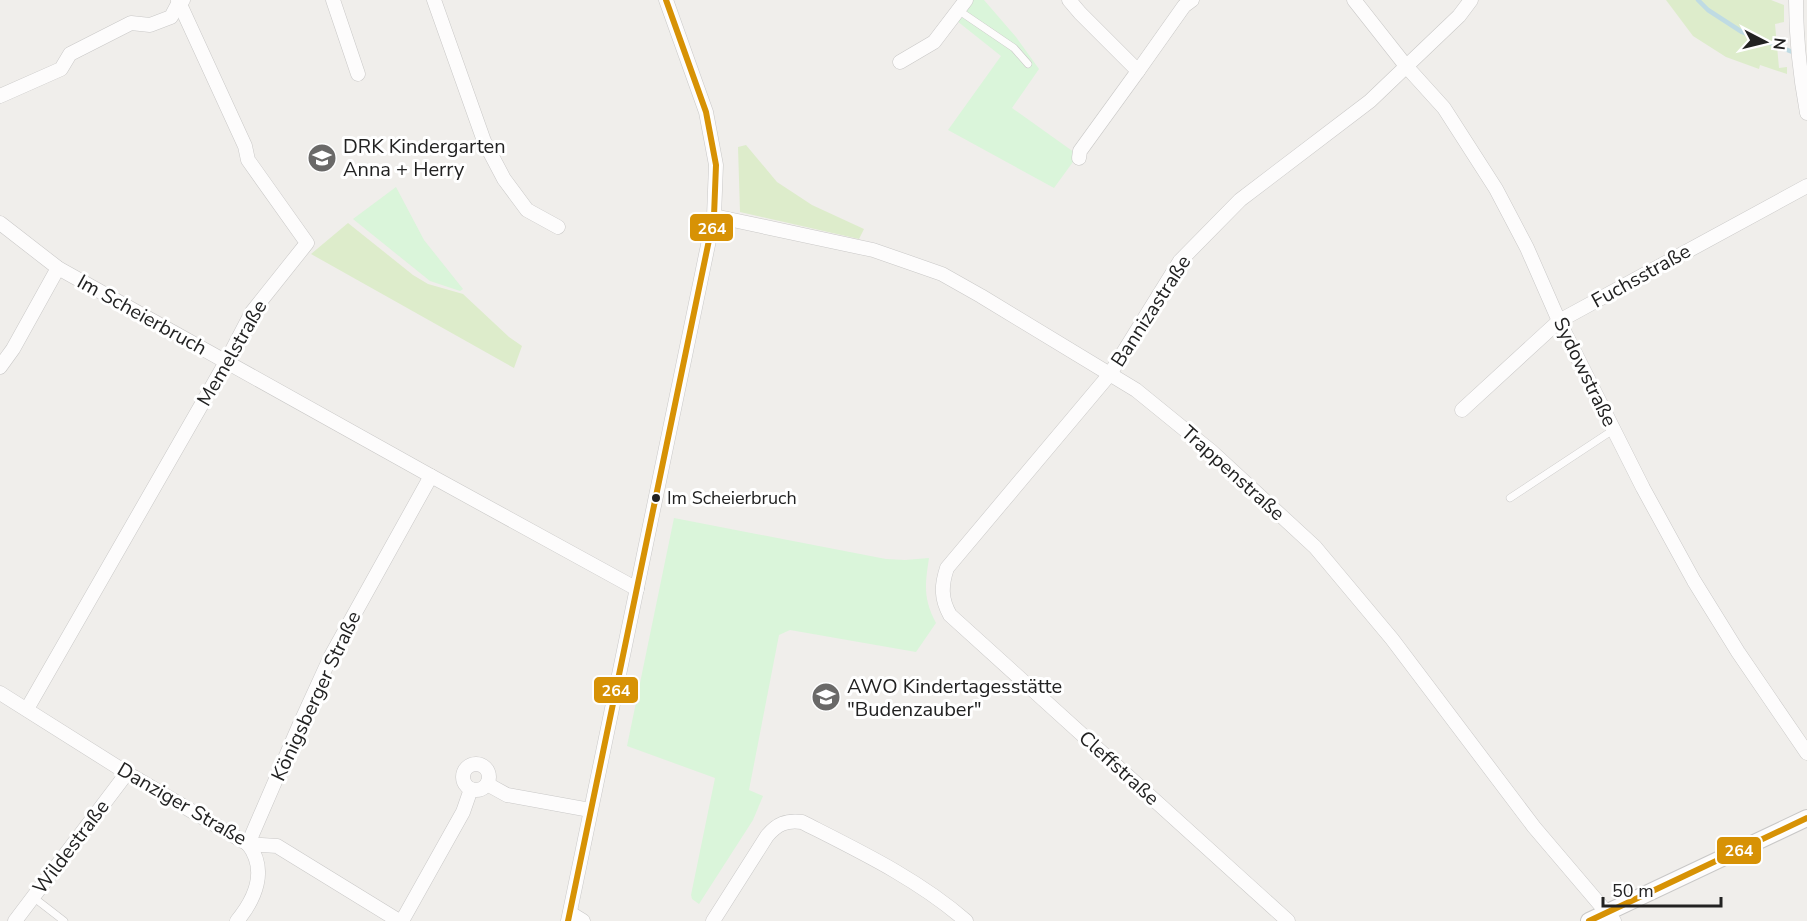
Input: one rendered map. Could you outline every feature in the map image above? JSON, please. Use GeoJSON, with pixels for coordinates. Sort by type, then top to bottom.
{"type":"FeatureCollection","features":[{"type":"Feature","properties":{"kind":"street"},"geometry":{"type":"LineString","coordinates":[[333,0],[358,74]]}},
{"type":"Feature","properties":{"kind":"street"},"geometry":{"type":"LineString","coordinates":[[434,0],[484,141],[504,179],[527,210],[558,227]]}},
{"type":"Feature","properties":{"kind":"street"},"geometry":{"type":"LineString","coordinates":[[583,921],[569,917],[714,216],[716,165],[706,112],[666,0]]}},
{"type":"Feature","properties":{"kind":"street"},"geometry":{"type":"LineString","coordinates":[[1069,0],[1138,71]]}},
{"type":"Feature","properties":{"kind":"street"},"geometry":{"type":"LineString","coordinates":[[1079,158],[1080,151],[1185,6],[1192,0]]}},
{"type":"Feature","properties":{"kind":"street","name":"Sydowstraße"},"geometry":{"type":"LineString","coordinates":[[1354,0],[1406,66],[1444,108],[1496,189],[1527,248],[1558,321],[1642,488],[1694,581],[1738,652],[1807,753]]}},
{"type":"Feature","properties":{"kind":"street","name":"Bannizastraße"},"geometry":{"type":"LineString","coordinates":[[950,615],[942,598],[946,568],[1110,374],[1180,261],[1240,200],[1370,101],[1459,16],[1471,0]]}},
{"type":"Feature","properties":{"kind":"street"},"geometry":{"type":"LineString","coordinates":[[1796,0],[1800,70],[1807,112]]}},
{"type":"Feature","properties":{"kind":"street"},"geometry":{"type":"LineString","coordinates":[[0,96],[61,69],[70,54],[131,23],[150,26],[171,17],[180,1]]}},
{"type":"Feature","properties":{"kind":"street","name":"Memelstraße"},"geometry":{"type":"LineString","coordinates":[[27,709],[226,362],[252,312],[307,243],[248,160],[245,146],[180,1]]}},
{"type":"Feature","properties":{"kind":"street"},"geometry":{"type":"LineString","coordinates":[[900,62],[934,42],[962,5]]}},
{"type":"Feature","properties":{"kind":"street","name":"Fuchsstraße"},"geometry":{"type":"LineString","coordinates":[[1462,410],[1558,321],[1807,186]]}},
{"type":"Feature","properties":{"kind":"street","name":"Trappenstraße"},"geometry":{"type":"LineString","coordinates":[[714,216],[873,250],[942,274],[1136,390],[1211,451],[1315,547],[1392,639],[1534,827],[1611,917]]}},
{"type":"Feature","properties":{"kind":"street","name":"Im Scheierbruch"},"geometry":{"type":"LineString","coordinates":[[0,224],[58,268],[637,589]]}},
{"type":"Feature","properties":{"kind":"street"},"geometry":{"type":"LineString","coordinates":[[0,367],[13,350],[58,268]]}},
{"type":"Feature","properties":{"kind":"street","name":"Königsberger Straße"},"geometry":{"type":"LineString","coordinates":[[248,844],[331,656],[430,476]]}},
{"type":"Feature","properties":{"kind":"street","name":"Cleffstraße"},"geometry":{"type":"LineString","coordinates":[[950,615],[1288,921]]}},
{"type":"Feature","properties":{"kind":"street","name":"Danziger Straße"},"geometry":{"type":"LineString","coordinates":[[0,693],[127,773],[248,844],[277,846],[401,921]]}},
{"type":"Feature","properties":{"kind":"street"},"geometry":{"type":"LineString","coordinates":[[472,765],[477,765],[486,770],[489,779],[487,784],[480,789],[471,789],[464,782],[464,772],[472,765]]}},
{"type":"Feature","properties":{"kind":"street","name":"Wildestraße"},"geometry":{"type":"LineString","coordinates":[[15,921],[127,773]]}},
{"type":"Feature","properties":{"kind":"street"},"geometry":{"type":"LineString","coordinates":[[487,784],[507,795],[590,810]]}},
{"type":"Feature","properties":{"kind":"street"},"geometry":{"type":"LineString","coordinates":[[401,921],[463,812],[471,789]]}},
{"type":"Feature","properties":{"kind":"street"},"geometry":{"type":"LineString","coordinates":[[1589,921],[1611,917],[1807,818]]}},
{"type":"Feature","properties":{"kind":"street"},"geometry":{"type":"LineString","coordinates":[[713,921],[767,836],[780,824],[794,821],[802,822],[869,856],[929,893],[966,921]]}},
{"type":"Feature","properties":{"kind":"street"},"geometry":{"type":"LineString","coordinates":[[237,921],[253,899],[258,878],[257,859],[248,844]]}},
{"type":"Feature","properties":{"kind":"lane"},"geometry":{"type":"LineString","coordinates":[[962,5],[1014,48],[1028,64]]}},
{"type":"Feature","properties":{"kind":"lane"},"geometry":{"type":"LineString","coordinates":[[1510,498],[1613,430]]}},
{"type":"Feature","properties":{"kind":"lane"},"geometry":{"type":"LineString","coordinates":[[33,897],[64,921]]}},
{"type":"Feature","properties":{"kind":"green space"},"geometry":{"type":"Polygon","coordinates":[[[973,0],[984,0],[1016,37],[1039,69],[1012,108],[1078,155],[1054,188],[948,130],[1001,56],[957,21],[973,0]]]}},
{"type":"Feature","properties":{"kind":"green space"},"geometry":{"type":"Polygon","coordinates":[[[1666,0],[1771,0],[1784,5],[1784,22],[1775,24],[1779,68],[1787,67],[1787,74],[1760,65],[1759,69],[1726,57],[1693,36],[1666,0]]]}},
{"type":"Feature","properties":{"kind":"green space"},"geometry":{"type":"Polygon","coordinates":[[[746,145],[777,182],[812,205],[864,229],[859,239],[740,212],[738,147],[746,145]]]}},
{"type":"Feature","properties":{"kind":"green space"},"geometry":{"type":"Polygon","coordinates":[[[396,187],[424,240],[463,289],[460,291],[430,281],[353,219],[396,187]]]}},
{"type":"Feature","properties":{"kind":"green space"},"geometry":{"type":"Polygon","coordinates":[[[348,223],[413,275],[428,284],[463,294],[509,337],[522,346],[514,368],[311,254],[348,223]]]}},
{"type":"Feature","properties":{"kind":"green space"},"geometry":{"type":"Polygon","coordinates":[[[674,518],[886,559],[929,558],[926,591],[936,623],[916,652],[790,630],[779,635],[749,790],[763,796],[753,820],[699,904],[692,899],[691,895],[715,778],[627,746],[674,518]]]}},
{"type":"Feature","properties":{"kind":"waterway"},"geometry":{"type":"LineString","coordinates":[[1698,0],[1708,10],[1742,32],[1795,53]]}},
{"type":"Feature","properties":{"kind":"transit line","name":"264"},"geometry":{"type":"LineString","coordinates":[[568,921],[714,216],[716,165],[706,112],[666,0]]}},
{"type":"Feature","properties":{"kind":"transit line","name":"264"},"geometry":{"type":"LineString","coordinates":[[1589,921],[1807,818]]}},
{"type":"Feature","properties":{"kind":"place","name":"DRK Kindergarten Anna + Herry"},"geometry":{"type":"Point","coordinates":[322,158]}},
{"type":"Feature","properties":{"kind":"place","name":"Im Scheierbruch"},"geometry":{"type":"Point","coordinates":[656,498]}},
{"type":"Feature","properties":{"kind":"place","name":"AWO Kindertagesstätte \"Budenzauber\""},"geometry":{"type":"Point","coordinates":[826,697]}}]}
